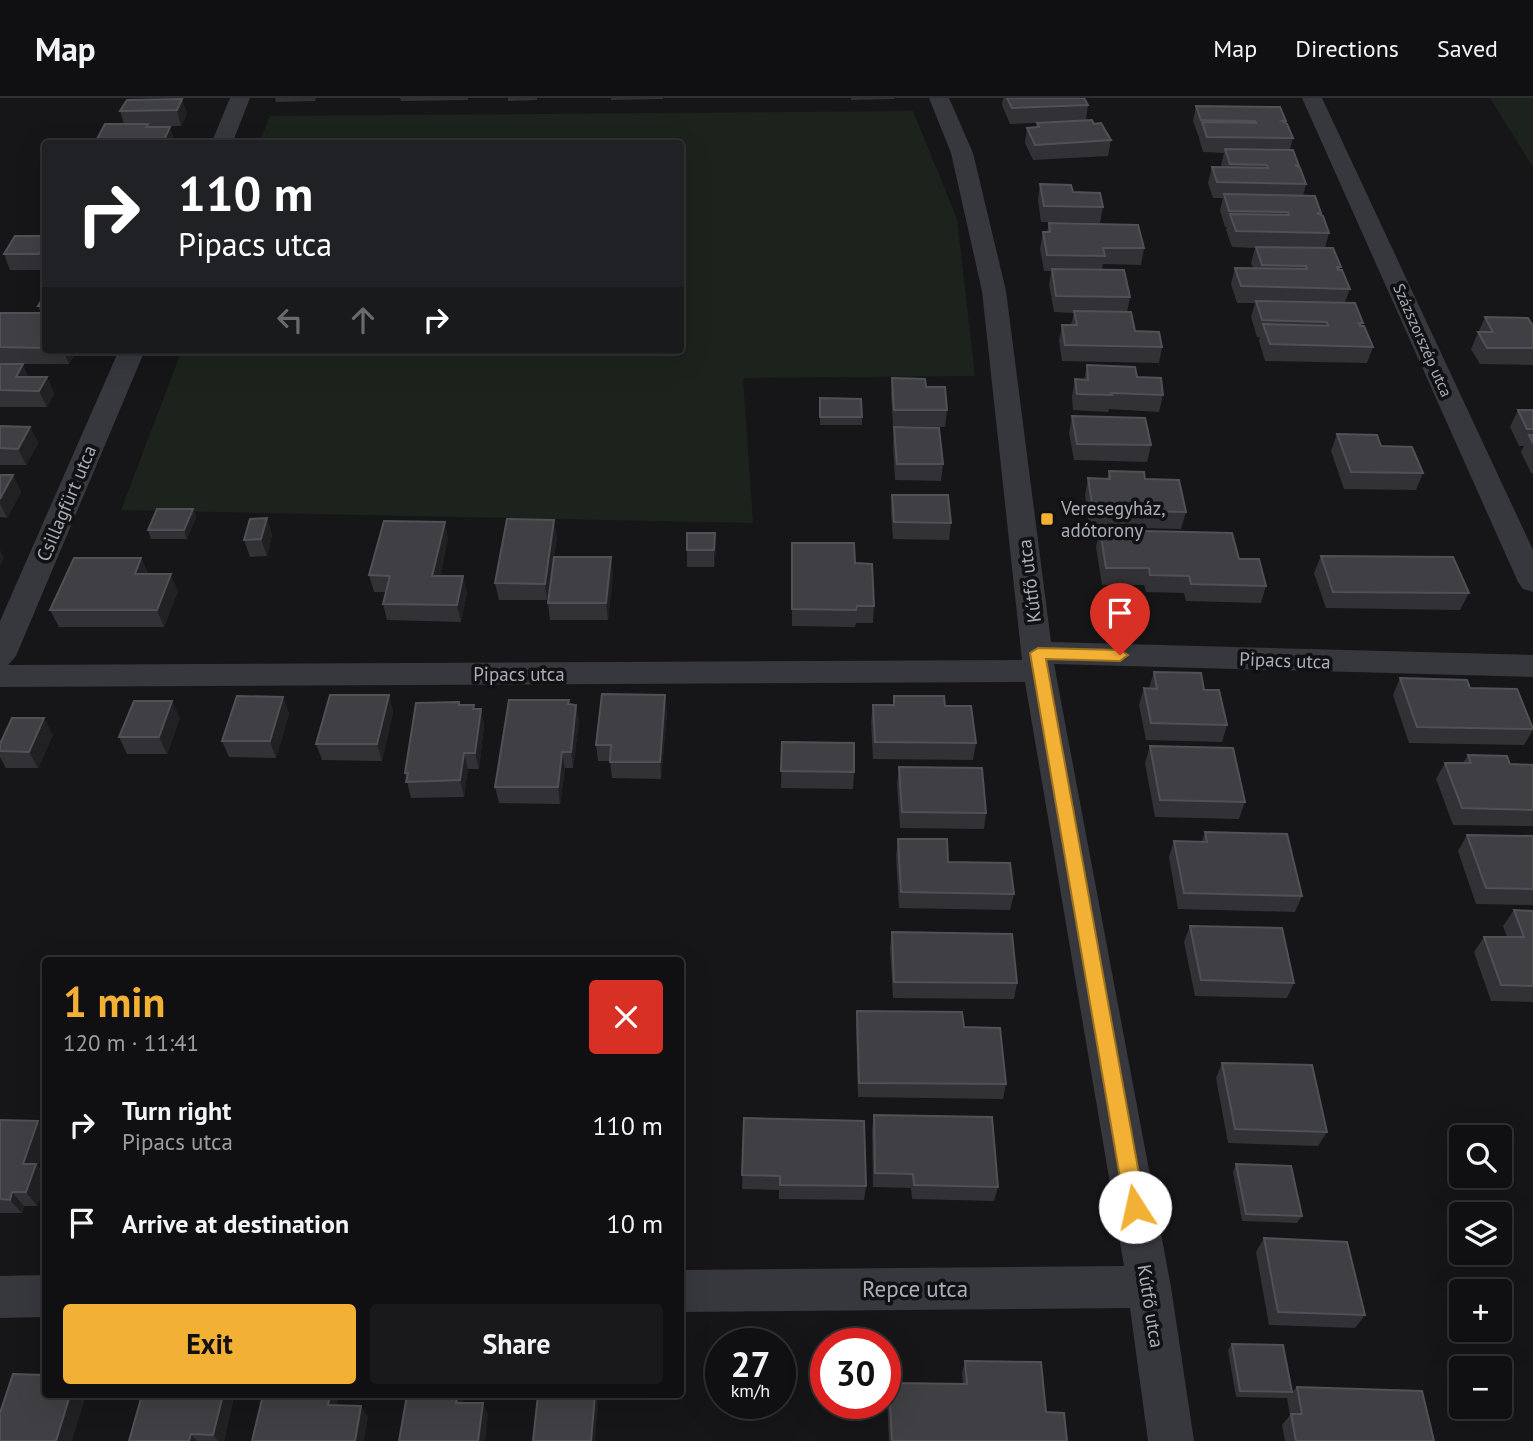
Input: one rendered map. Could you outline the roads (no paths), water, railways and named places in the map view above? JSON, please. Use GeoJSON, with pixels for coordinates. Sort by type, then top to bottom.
{"type":"FeatureCollection","features":[{"type":"Feature","properties":{"kind":"street"},"geometry":{"type":"LineString","coordinates":[[223,140],[240,98]]}},
{"type":"Feature","properties":{"kind":"street","name":"Kútfő utca"},"geometry":{"type":"LineString","coordinates":[[939,98],[962,153],[994,290],[1038,662],[1149,1287],[1171,1441]]}},
{"type":"Feature","properties":{"kind":"street","name":"Százszorszép utca"},"geometry":{"type":"LineString","coordinates":[[1312,98],[1533,582]]}},
{"type":"Feature","properties":{"kind":"street","name":"Csillagfürt utca"},"geometry":{"type":"LineString","coordinates":[[0,656],[130,354]]}},
{"type":"Feature","properties":{"kind":"street","name":"Pipacs utca"},"geometry":{"type":"LineString","coordinates":[[0,676],[1038,662],[1533,666]]}},
{"type":"Feature","properties":{"kind":"street","name":"Repce utca"},"geometry":{"type":"LineString","coordinates":[[684,1291],[1149,1287]]}},
{"type":"Feature","properties":{"kind":"street"},"geometry":{"type":"LineString","coordinates":[[0,1297],[42,1296]]}},
{"type":"Feature","properties":{"kind":"place","name":"Veresegyház, adótorony"},"geometry":{"type":"Point","coordinates":[1047,519]}}]}
